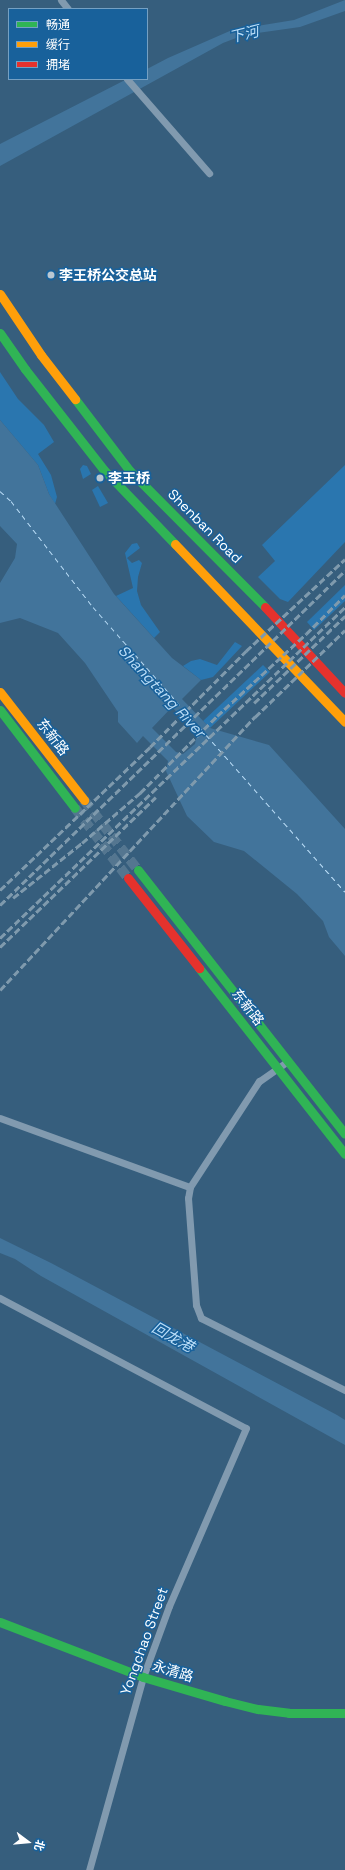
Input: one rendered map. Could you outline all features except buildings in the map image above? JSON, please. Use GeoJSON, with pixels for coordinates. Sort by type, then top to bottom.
{"type":"FeatureCollection","features":[{"type":"Feature","properties":{"kind":"main road","name":"Shenban Road"},"geometry":{"type":"LineString","coordinates":[[0,294],[41,355],[129,470],[259,600],[345,693]]}},
{"type":"Feature","properties":{"kind":"main road"},"geometry":{"type":"LineString","coordinates":[[0,333],[25,369],[104,470],[345,722]]}},
{"type":"Feature","properties":{"kind":"main road","name":"东新路"},"geometry":{"type":"LineString","coordinates":[[0,692],[84,800]]}},
{"type":"Feature","properties":{"kind":"main road","name":"东新路"},"geometry":{"type":"LineString","coordinates":[[0,710],[75,808]]}},
{"type":"Feature","properties":{"kind":"main road","name":"东新路"},"geometry":{"type":"LineString","coordinates":[[138,870],[345,1134]]}},
{"type":"Feature","properties":{"kind":"main road","name":"东新路"},"geometry":{"type":"LineString","coordinates":[[128,878],[345,1154]]}},
{"type":"Feature","properties":{"kind":"main road","name":"永清路"},"geometry":{"type":"LineString","coordinates":[[0,1622],[143,1677],[258,1709],[289,1713],[345,1713]]}},
{"type":"Feature","properties":{"kind":"street"},"geometry":{"type":"LineString","coordinates":[[61,0],[67,8]]}},
{"type":"Feature","properties":{"kind":"street"},"geometry":{"type":"LineString","coordinates":[[128,80],[209,173]]}},
{"type":"Feature","properties":{"kind":"street"},"geometry":{"type":"LineString","coordinates":[[288,1061],[277,1067],[259,1081],[190,1187],[188,1198],[196,1305],[201,1318],[345,1390]]}},
{"type":"Feature","properties":{"kind":"street"},"geometry":{"type":"LineString","coordinates":[[0,1118],[190,1187]]}},
{"type":"Feature","properties":{"kind":"street","name":"Yongchao Street"},"geometry":{"type":"LineString","coordinates":[[0,1298],[246,1428],[184,1570],[143,1677],[89,1870]]}},
{"type":"Feature","properties":{"kind":"shaded area"},"geometry":{"type":"Polygon","coordinates":[[[0,372],[18,399],[44,425],[54,442],[38,454],[51,475],[57,497],[55,504],[49,494],[38,465],[0,420],[0,372]]]}},
{"type":"Feature","properties":{"kind":"shaded area"},"geometry":{"type":"Polygon","coordinates":[[[83,465],[87,466],[91,474],[83,479],[80,469],[83,465]]]}},
{"type":"Feature","properties":{"kind":"shaded area"},"geometry":{"type":"Polygon","coordinates":[[[345,465],[345,542],[288,602],[280,599],[258,577],[275,561],[262,545],[345,465]]]}},
{"type":"Feature","properties":{"kind":"shaded area"},"geometry":{"type":"Polygon","coordinates":[[[98,486],[108,503],[100,507],[92,490],[98,486]]]}},
{"type":"Feature","properties":{"kind":"shaded area"},"geometry":{"type":"Polygon","coordinates":[[[137,543],[140,548],[127,558],[132,563],[139,560],[142,563],[138,577],[137,591],[141,605],[160,632],[154,638],[116,596],[133,588],[125,553],[132,544],[137,543]]]}},
{"type":"Feature","properties":{"kind":"shaded area"},"geometry":{"type":"Polygon","coordinates":[[[345,585],[345,601],[314,630],[307,622],[345,585]]]}},
{"type":"Feature","properties":{"kind":"shaded area"},"geometry":{"type":"Polygon","coordinates":[[[235,642],[242,646],[213,677],[201,680],[183,666],[191,661],[200,659],[217,665],[235,642]]]}},
{"type":"Feature","properties":{"kind":"shaded area"},"geometry":{"type":"Polygon","coordinates":[[[263,665],[270,672],[210,728],[203,721],[263,665]]]}},
{"type":"Feature","properties":{"kind":"water","name":"下河"},"geometry":{"type":"Polygon","coordinates":[[[345,0],[345,11],[300,27],[244,35],[223,43],[0,166],[0,144],[125,80],[148,80],[148,68],[168,58],[232,30],[294,20],[345,0]]]}},
{"type":"Feature","properties":{"kind":"water","name":"Shangtang River"},"geometry":{"type":"Polygon","coordinates":[[[0,420],[38,465],[49,494],[114,594],[172,658],[201,680],[182,699],[210,728],[269,745],[345,829],[345,956],[329,937],[323,921],[297,894],[244,851],[214,842],[187,816],[166,771],[168,761],[143,736],[137,743],[118,722],[118,712],[85,663],[58,633],[20,618],[0,623],[0,583],[15,558],[17,544],[0,526],[0,420]],[[172,707],[152,728],[176,752],[183,754],[195,744],[197,734],[172,707]]]}},
{"type":"Feature","properties":{"kind":"water","name":"回龙港"},"geometry":{"type":"Polygon","coordinates":[[[0,1238],[51,1263],[337,1415],[345,1420],[345,1445],[41,1276],[15,1259],[0,1253],[0,1238]]]}},
{"type":"Feature","properties":{"kind":"ferry route"},"geometry":{"type":"LineString","coordinates":[[0,491],[11,501],[93,607],[345,892]]}},
{"type":"Feature","properties":{"kind":"tunnel"},"geometry":{"type":"LineString","coordinates":[[84,800],[138,870]]}},
{"type":"Feature","properties":{"kind":"tunnel"},"geometry":{"type":"LineString","coordinates":[[75,808],[128,878]]}},
{"type":"Feature","properties":{"kind":"railway"},"geometry":{"type":"LineString","coordinates":[[0,890],[150,747],[246,651],[345,559]]}},
{"type":"Feature","properties":{"kind":"railway"},"geometry":{"type":"LineString","coordinates":[[0,905],[345,571]]}},
{"type":"Feature","properties":{"kind":"railway"},"geometry":{"type":"LineString","coordinates":[[13,898],[82,843],[140,793],[217,716],[306,634],[345,595]]}},
{"type":"Feature","properties":{"kind":"railway"},"geometry":{"type":"LineString","coordinates":[[0,938],[345,607]]}},
{"type":"Feature","properties":{"kind":"railway"},"geometry":{"type":"LineString","coordinates":[[254,703],[345,616]]}},
{"type":"Feature","properties":{"kind":"railway"},"geometry":{"type":"LineString","coordinates":[[0,990],[255,717],[345,630]]}},
{"type":"Feature","properties":{"kind":"railway"},"geometry":{"type":"LineString","coordinates":[[0,947],[156,797]]}},
{"type":"Feature","properties":{"kind":"traffic: fast"},"geometry":{"type":"LineString","coordinates":[[0,333],[25,369],[104,470],[175,544]]}},
{"type":"Feature","properties":{"kind":"traffic: fast"},"geometry":{"type":"LineString","coordinates":[[75,399],[129,470],[265,607]]}},
{"type":"Feature","properties":{"kind":"traffic: fast"},"geometry":{"type":"LineString","coordinates":[[0,710],[75,808]]}},
{"type":"Feature","properties":{"kind":"traffic: fast"},"geometry":{"type":"LineString","coordinates":[[138,870],[345,1134]]}},
{"type":"Feature","properties":{"kind":"traffic: fast"},"geometry":{"type":"LineString","coordinates":[[199,968],[345,1154]]}},
{"type":"Feature","properties":{"kind":"traffic: fast"},"geometry":{"type":"LineString","coordinates":[[0,1622],[143,1677],[225,1701],[258,1709],[289,1713],[345,1713]]}},
{"type":"Feature","properties":{"kind":"traffic: slow"},"geometry":{"type":"LineString","coordinates":[[0,294],[41,355],[75,399]]}},
{"type":"Feature","properties":{"kind":"traffic: slow"},"geometry":{"type":"LineString","coordinates":[[175,544],[345,722]]}},
{"type":"Feature","properties":{"kind":"traffic: slow"},"geometry":{"type":"LineString","coordinates":[[0,692],[84,800]]}},
{"type":"Feature","properties":{"kind":"traffic: jam"},"geometry":{"type":"LineString","coordinates":[[265,607],[345,693]]}},
{"type":"Feature","properties":{"kind":"traffic: jam"},"geometry":{"type":"LineString","coordinates":[[128,878],[199,968]]}},
{"type":"Feature","properties":{"kind":"place","name":"李王桥公交总站"},"geometry":{"type":"Point","coordinates":[51,275]}},
{"type":"Feature","properties":{"kind":"place","name":"李王桥"},"geometry":{"type":"Point","coordinates":[100,478]}}]}
